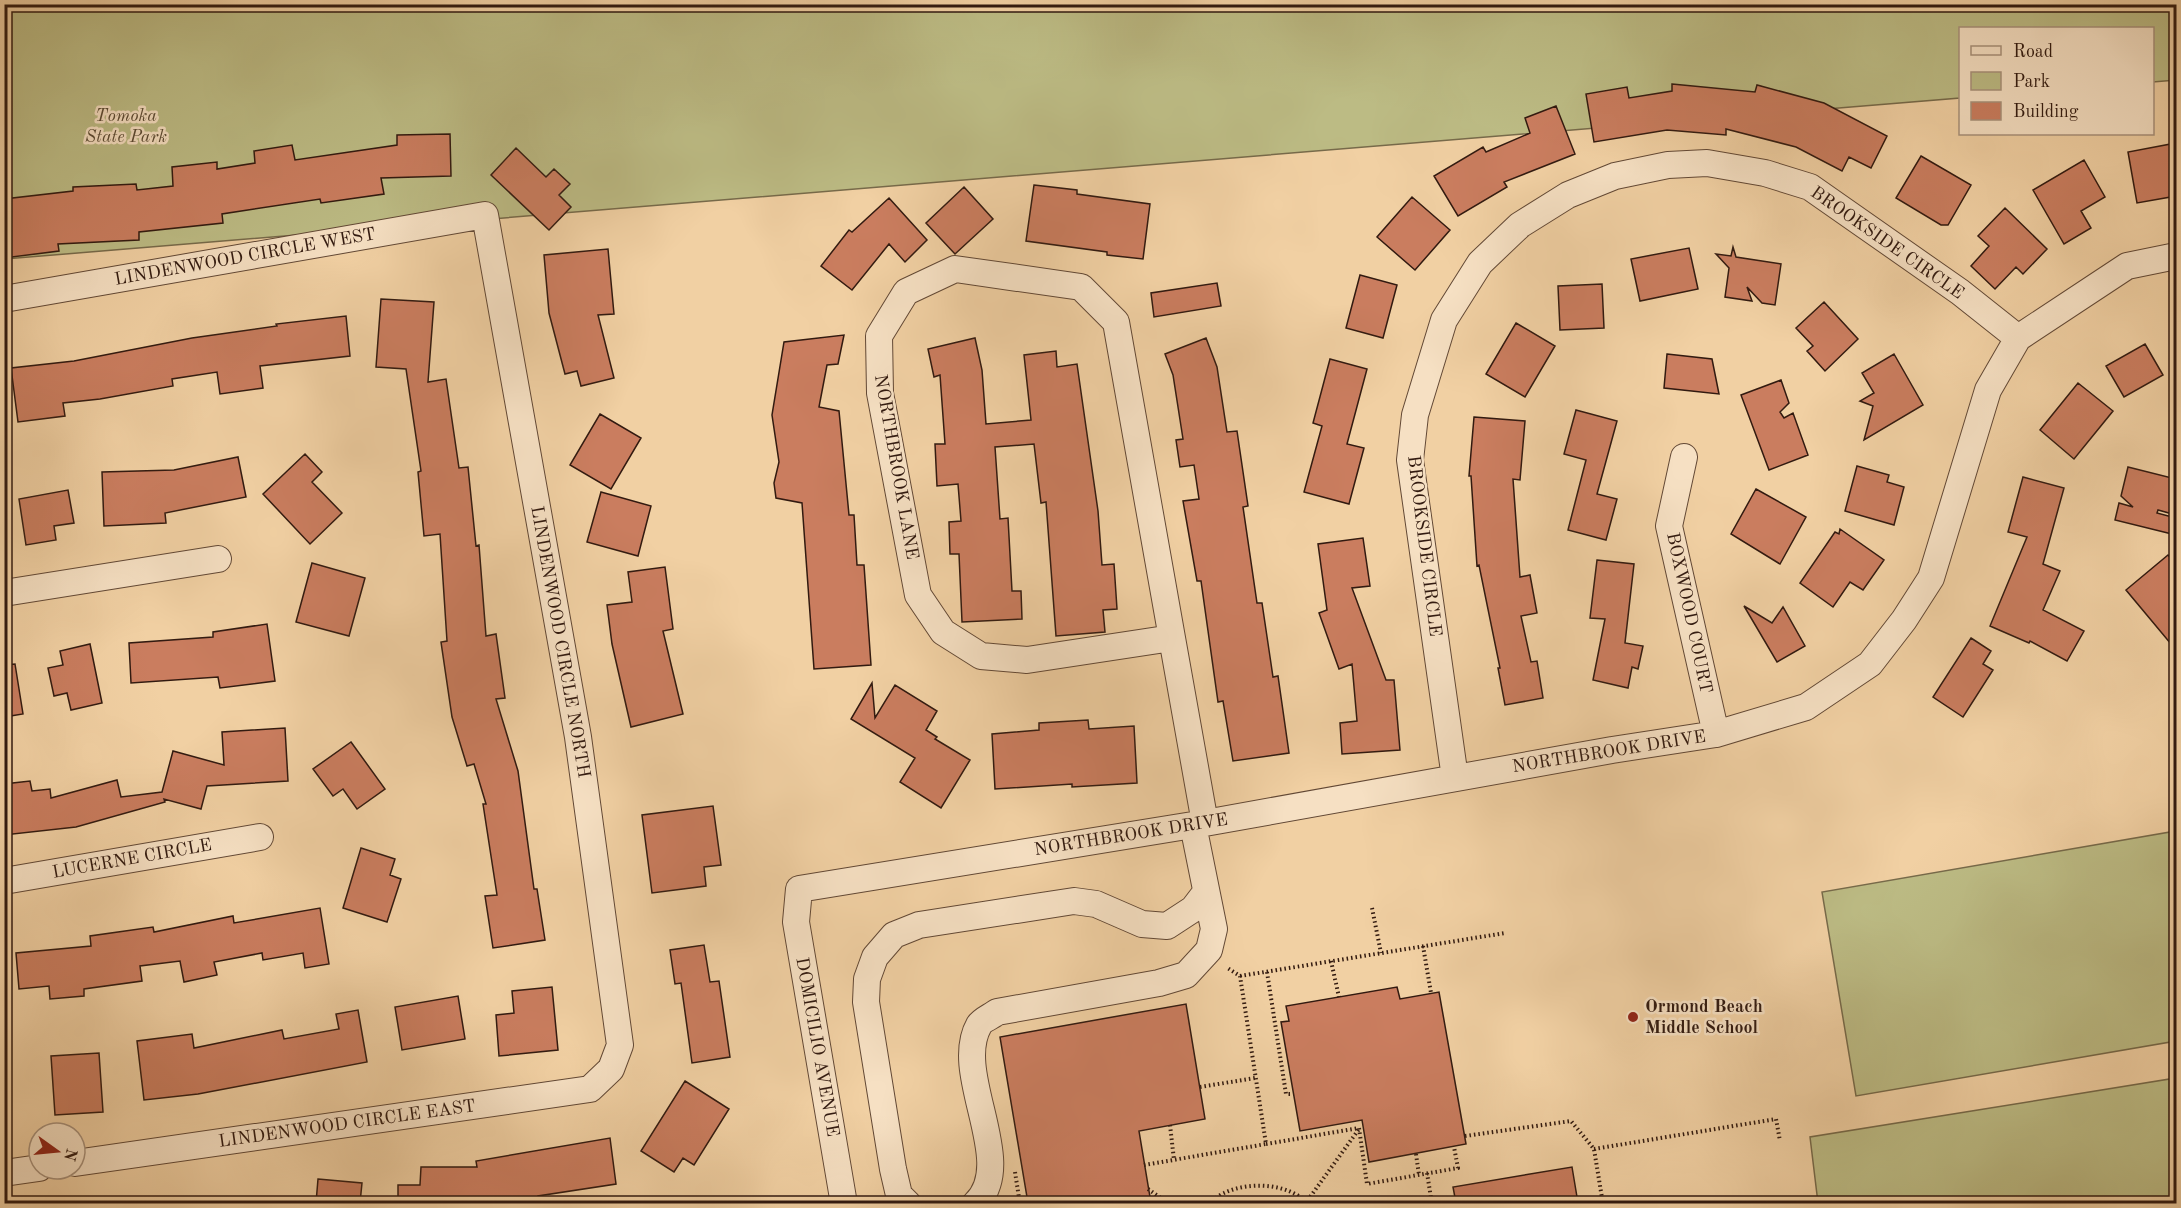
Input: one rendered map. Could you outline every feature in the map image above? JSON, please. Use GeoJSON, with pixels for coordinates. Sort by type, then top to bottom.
{"type":"FeatureCollection","features":[{"type":"Feature","properties":{"kind":"street","name":"BROOKSIDE CIRCLE"},"geometry":{"type":"LineString","coordinates":[[1455,778],[1410,460],[1415,415],[1444,320],[1480,263],[1520,225],[1568,195],[1615,176],[1657,167],[1707,162],[1765,173],[1810,188],[1960,292],[2018,338]]}},
{"type":"Feature","properties":{"kind":"street","name":"LINDENWOOD CIRCLE WEST"},"geometry":{"type":"LineString","coordinates":[[4,299],[485,215]]}},
{"type":"Feature","properties":{"kind":"street","name":"LINDENWOOD CIRCLE NORTH"},"geometry":{"type":"LineString","coordinates":[[485,215],[578,737],[620,1046],[611,1069]]}},
{"type":"Feature","properties":{"kind":"street","name":"NORTHBROOK DRIVE"},"geometry":{"type":"LineString","coordinates":[[799,889],[1199,824],[1612,750],[1716,734],[1806,707],[1870,664],[1904,620],[1931,578],[1988,390],[2018,338],[2127,266],[2176,256]]}},
{"type":"Feature","properties":{"kind":"street","name":"NORTHBROOK LANE"},"geometry":{"type":"LineString","coordinates":[[975,1203],[982,1197],[990,1179],[990,1158],[972,1061],[973,1044],[980,1024],[998,1012],[1159,983],[1186,975],[1209,951],[1214,930],[1206,892],[1199,824],[1172,638],[1116,322],[1082,287],[955,269],[906,292],[879,336],[880,393],[918,595],[943,632],[981,656],[1027,660],[1172,638]]}},
{"type":"Feature","properties":{"kind":"street","name":"BOXWOOD COURT"},"geometry":{"type":"LineString","coordinates":[[1684,457],[1669,525],[1716,734]]}},
{"type":"Feature","properties":{"kind":"street"},"geometry":{"type":"LineString","coordinates":[[4,593],[218,559]]}},
{"type":"Feature","properties":{"kind":"street","name":"LUCERNE CIRCLE"},"geometry":{"type":"LineString","coordinates":[[4,881],[260,837]]}},
{"type":"Feature","properties":{"kind":"street","name":"DOMICILIO AVENUE"},"geometry":{"type":"LineString","coordinates":[[799,889],[796,922],[844,1203]]}},
{"type":"Feature","properties":{"kind":"street"},"geometry":{"type":"LineString","coordinates":[[908,1203],[899,1195],[893,1169],[866,1002],[867,979],[875,957],[894,935],[919,925],[1074,901],[1096,904],[1142,924],[1167,926],[1193,909],[1206,892]]}},
{"type":"Feature","properties":{"kind":"street","name":"LINDENWOOD CIRCLE EAST"},"geometry":{"type":"LineString","coordinates":[[87,1160],[590,1089],[611,1069]]}},
{"type":"Feature","properties":{"kind":"street"},"geometry":{"type":"LineString","coordinates":[[4,1173],[27,1170]]}},
{"type":"Feature","properties":{"kind":"path"},"geometry":{"type":"LineString","coordinates":[[1372,908],[1381,953]]}},
{"type":"Feature","properties":{"kind":"path"},"geometry":{"type":"LineString","coordinates":[[1222,965],[1240,976],[1505,933]]}},
{"type":"Feature","properties":{"kind":"path"},"geometry":{"type":"LineString","coordinates":[[1423,946],[1431,993]]}},
{"type":"Feature","properties":{"kind":"path"},"geometry":{"type":"LineString","coordinates":[[1218,971],[1227,960]]}},
{"type":"Feature","properties":{"kind":"path"},"geometry":{"type":"LineString","coordinates":[[1331,961],[1339,997]]}},
{"type":"Feature","properties":{"kind":"path"},"geometry":{"type":"LineString","coordinates":[[1267,972],[1287,1094],[1293,1094]]}},
{"type":"Feature","properties":{"kind":"path"},"geometry":{"type":"LineString","coordinates":[[1240,976],[1266,1143]]}},
{"type":"Feature","properties":{"kind":"path"},"geometry":{"type":"LineString","coordinates":[[1200,1087],[1256,1078]]}},
{"type":"Feature","properties":{"kind":"path"},"geometry":{"type":"LineString","coordinates":[[1594,1149],[1776,1119],[1780,1141]]}},
{"type":"Feature","properties":{"kind":"path"},"geometry":{"type":"LineString","coordinates":[[1465,1136],[1571,1121],[1594,1149],[1603,1203]]}},
{"type":"Feature","properties":{"kind":"path"},"geometry":{"type":"LineString","coordinates":[[1170,1125],[1174,1160]]}},
{"type":"Feature","properties":{"kind":"path"},"geometry":{"type":"LineString","coordinates":[[1144,1166],[1359,1128]]}},
{"type":"Feature","properties":{"kind":"path"},"geometry":{"type":"LineString","coordinates":[[1359,1128],[1367,1184],[1458,1168],[1454,1147]]}},
{"type":"Feature","properties":{"kind":"path"},"geometry":{"type":"LineString","coordinates":[[1209,1203],[1223,1193],[1250,1185],[1278,1187],[1307,1203],[1359,1128]]}},
{"type":"Feature","properties":{"kind":"path"},"geometry":{"type":"LineString","coordinates":[[1416,1154],[1419,1175]]}},
{"type":"Feature","properties":{"kind":"path"},"geometry":{"type":"LineString","coordinates":[[1014,1164],[1020,1203]]}},
{"type":"Feature","properties":{"kind":"path"},"geometry":{"type":"LineString","coordinates":[[1427,1173],[1432,1203]]}},
{"type":"Feature","properties":{"kind":"path"},"geometry":{"type":"LineString","coordinates":[[1148,1189],[1169,1203]]}},
{"type":"Feature","properties":{"kind":"green space","name":"Tomoka State Park"},"geometry":{"type":"Polygon","coordinates":[[[5,5],[2176,5],[2176,80],[2154,82],[2154,27],[1959,27],[1959,98],[5,259],[5,5]]]}},
{"type":"Feature","properties":{"kind":"green space"},"geometry":{"type":"Polygon","coordinates":[[[2176,831],[2176,1041],[1856,1096],[1822,892],[2176,831]]]}},
{"type":"Feature","properties":{"kind":"green space"},"geometry":{"type":"Polygon","coordinates":[[[2176,1078],[2176,1203],[1818,1203],[1810,1137],[2176,1078]]]}},
{"type":"Feature","properties":{"kind":"building"},"geometry":{"type":"Polygon","coordinates":[[[1672,84],[1755,92],[1757,85],[1824,103],[1887,136],[1871,168],[1849,157],[1842,171],[1796,147],[1726,129],[1726,135],[1667,130],[1594,142],[1586,94],[1627,87],[1629,98],[1672,91],[1672,84]]]}},
{"type":"Feature","properties":{"kind":"building"},"geometry":{"type":"Polygon","coordinates":[[[1556,106],[1575,154],[1504,182],[1507,187],[1458,216],[1434,176],[1483,147],[1486,152],[1530,133],[1525,118],[1556,106]]]}},
{"type":"Feature","properties":{"kind":"building"},"geometry":{"type":"Polygon","coordinates":[[[450,134],[451,176],[381,178],[384,194],[321,203],[320,199],[222,214],[223,223],[139,232],[139,240],[58,244],[59,251],[4,258],[4,199],[73,191],[73,187],[136,184],[137,190],[173,186],[172,167],[217,162],[217,169],[255,163],[254,151],[292,145],[295,160],[397,145],[397,135],[450,134]]]}},
{"type":"Feature","properties":{"kind":"building"},"geometry":{"type":"Polygon","coordinates":[[[2176,143],[2176,196],[2137,203],[2128,152],[2176,143]]]}},
{"type":"Feature","properties":{"kind":"building"},"geometry":{"type":"Polygon","coordinates":[[[516,148],[546,177],[554,169],[570,184],[559,195],[571,207],[549,230],[491,175],[516,148]]]}},
{"type":"Feature","properties":{"kind":"building"},"geometry":{"type":"Polygon","coordinates":[[[1921,156],[1971,185],[1948,225],[1941,225],[1896,198],[1921,156]]]}},
{"type":"Feature","properties":{"kind":"building"},"geometry":{"type":"Polygon","coordinates":[[[2084,160],[2105,197],[2081,211],[2091,228],[2064,244],[2033,190],[2084,160]]]}},
{"type":"Feature","properties":{"kind":"building"},"geometry":{"type":"Polygon","coordinates":[[[1034,185],[1077,190],[1077,194],[1150,204],[1143,259],[1026,241],[1034,185]]]}},
{"type":"Feature","properties":{"kind":"building"},"geometry":{"type":"Polygon","coordinates":[[[964,187],[993,219],[955,254],[926,223],[964,187]]]}},
{"type":"Feature","properties":{"kind":"building"},"geometry":{"type":"Polygon","coordinates":[[[1412,197],[1450,230],[1415,270],[1377,237],[1412,197]]]}},
{"type":"Feature","properties":{"kind":"building"},"geometry":{"type":"Polygon","coordinates":[[[889,198],[927,240],[905,262],[889,244],[852,290],[821,266],[849,230],[852,232],[889,198]]]}},
{"type":"Feature","properties":{"kind":"building"},"geometry":{"type":"Polygon","coordinates":[[[2005,208],[2047,249],[2023,274],[2016,267],[1995,289],[1971,266],[1989,246],[1978,236],[2005,208]]]}},
{"type":"Feature","properties":{"kind":"building"},"geometry":{"type":"Polygon","coordinates":[[[1733,247],[1736,257],[1781,264],[1775,305],[1762,303],[1747,287],[1752,301],[1725,297],[1729,268],[1716,254],[1731,256],[1733,247]]]}},
{"type":"Feature","properties":{"kind":"building"},"geometry":{"type":"Polygon","coordinates":[[[1689,248],[1698,289],[1640,301],[1631,259],[1689,248]]]}},
{"type":"Feature","properties":{"kind":"building"},"geometry":{"type":"Polygon","coordinates":[[[608,249],[614,314],[598,315],[614,378],[581,386],[577,371],[565,374],[549,313],[544,255],[608,249]]]}},
{"type":"Feature","properties":{"kind":"building"},"geometry":{"type":"Polygon","coordinates":[[[1360,275],[1397,285],[1383,338],[1346,328],[1360,275]]]}},
{"type":"Feature","properties":{"kind":"building"},"geometry":{"type":"Polygon","coordinates":[[[1217,283],[1221,306],[1154,317],[1151,293],[1217,283]]]}},
{"type":"Feature","properties":{"kind":"building"},"geometry":{"type":"Polygon","coordinates":[[[1602,284],[1604,328],[1560,330],[1558,286],[1602,284]]]}},
{"type":"Feature","properties":{"kind":"building"},"geometry":{"type":"Polygon","coordinates":[[[381,299],[434,302],[428,382],[446,379],[459,468],[468,467],[476,546],[479,545],[486,636],[496,634],[505,698],[496,699],[518,771],[534,889],[537,889],[545,940],[493,948],[485,896],[497,895],[483,804],[486,804],[474,764],[467,766],[452,717],[441,642],[447,641],[440,534],[424,536],[418,472],[421,471],[406,369],[376,367],[381,299]]]}},
{"type":"Feature","properties":{"kind":"building"},"geometry":{"type":"Polygon","coordinates":[[[1824,302],[1858,339],[1825,371],[1807,351],[1813,346],[1796,328],[1824,302]]]}},
{"type":"Feature","properties":{"kind":"building"},"geometry":{"type":"Polygon","coordinates":[[[346,316],[350,356],[260,366],[263,388],[220,394],[217,372],[172,379],[173,386],[63,403],[65,416],[18,422],[11,368],[74,361],[192,338],[277,326],[276,324],[346,316]]]}},
{"type":"Feature","properties":{"kind":"building"},"geometry":{"type":"Polygon","coordinates":[[[1516,323],[1555,346],[1525,397],[1486,374],[1516,323]]]}},
{"type":"Feature","properties":{"kind":"building"},"geometry":{"type":"Polygon","coordinates":[[[844,335],[838,364],[827,365],[819,407],[839,411],[849,515],[854,515],[857,565],[864,565],[871,665],[814,669],[802,503],[776,498],[774,483],[779,462],[772,415],[784,342],[844,335]]]}},
{"type":"Feature","properties":{"kind":"building"},"geometry":{"type":"Polygon","coordinates":[[[975,338],[982,370],[986,424],[1031,420],[1024,355],[1056,351],[1057,367],[1077,364],[1098,511],[1102,565],[1114,564],[1117,609],[1103,610],[1105,632],[1056,636],[1046,502],[1041,503],[1034,444],[995,447],[1000,519],[1008,518],[1012,591],[1021,591],[1022,619],[962,622],[959,554],[950,554],[949,522],[961,521],[958,484],[937,486],[935,444],[945,444],[940,375],[934,377],[928,349],[975,338]]]}},
{"type":"Feature","properties":{"kind":"building"},"geometry":{"type":"Polygon","coordinates":[[[1206,338],[1217,367],[1227,432],[1237,431],[1248,506],[1243,507],[1257,603],[1262,603],[1273,677],[1278,676],[1289,753],[1233,761],[1223,701],[1218,702],[1201,581],[1197,581],[1183,501],[1199,499],[1194,465],[1180,467],[1176,440],[1183,439],[1173,375],[1165,354],[1206,338]]]}},
{"type":"Feature","properties":{"kind":"building"},"geometry":{"type":"Polygon","coordinates":[[[2145,344],[2163,375],[2124,397],[2106,366],[2145,344]]]}},
{"type":"Feature","properties":{"kind":"building"},"geometry":{"type":"Polygon","coordinates":[[[1667,354],[1712,359],[1719,394],[1664,388],[1667,354]]]}},
{"type":"Feature","properties":{"kind":"building"},"geometry":{"type":"Polygon","coordinates":[[[1894,354],[1923,405],[1864,440],[1873,406],[1860,401],[1874,393],[1862,373],[1894,354]]]}},
{"type":"Feature","properties":{"kind":"building"},"geometry":{"type":"Polygon","coordinates":[[[1330,359],[1367,369],[1347,444],[1364,448],[1349,504],[1304,492],[1322,426],[1313,423],[1330,359]]]}},
{"type":"Feature","properties":{"kind":"building"},"geometry":{"type":"Polygon","coordinates":[[[1781,380],[1789,403],[1780,412],[1784,418],[1793,413],[1808,455],[1769,470],[1741,395],[1781,380]]]}},
{"type":"Feature","properties":{"kind":"building"},"geometry":{"type":"Polygon","coordinates":[[[2078,383],[2113,411],[2074,459],[2040,430],[2078,383]]]}},
{"type":"Feature","properties":{"kind":"building"},"geometry":{"type":"Polygon","coordinates":[[[1576,410],[1617,421],[1597,494],[1617,499],[1606,540],[1568,530],[1586,460],[1564,454],[1576,410]]]}},
{"type":"Feature","properties":{"kind":"building"},"geometry":{"type":"Polygon","coordinates":[[[600,414],[641,438],[611,489],[570,465],[600,414]]]}},
{"type":"Feature","properties":{"kind":"building"},"geometry":{"type":"Polygon","coordinates":[[[1474,417],[1525,421],[1520,480],[1513,479],[1520,577],[1530,575],[1537,613],[1521,616],[1531,662],[1537,661],[1543,698],[1505,705],[1498,668],[1500,668],[1479,565],[1477,566],[1471,476],[1469,476],[1474,417]]]}},
{"type":"Feature","properties":{"kind":"building"},"geometry":{"type":"Polygon","coordinates":[[[305,454],[322,472],[312,482],[342,513],[310,544],[263,494],[305,454]]]}},
{"type":"Feature","properties":{"kind":"building"},"geometry":{"type":"Polygon","coordinates":[[[238,457],[246,497],[165,513],[166,523],[104,526],[102,472],[174,470],[238,457]]]}},
{"type":"Feature","properties":{"kind":"building"},"geometry":{"type":"Polygon","coordinates":[[[1857,466],[1889,475],[1887,482],[1904,487],[1894,525],[1845,511],[1857,466]]]}},
{"type":"Feature","properties":{"kind":"building"},"geometry":{"type":"Polygon","coordinates":[[[2128,467],[2176,479],[2176,515],[2158,510],[2157,513],[2176,518],[2176,535],[2115,520],[2119,503],[2133,507],[2121,496],[2128,467]]]}},
{"type":"Feature","properties":{"kind":"building"},"geometry":{"type":"Polygon","coordinates":[[[2023,477],[2064,488],[2043,564],[2060,571],[2043,610],[2084,631],[2067,661],[2030,641],[2029,643],[1990,626],[2027,537],[2008,532],[2023,477]]]}},
{"type":"Feature","properties":{"kind":"building"},"geometry":{"type":"Polygon","coordinates":[[[1756,489],[1806,517],[1780,564],[1731,534],[1756,489]]]}},
{"type":"Feature","properties":{"kind":"building"},"geometry":{"type":"Polygon","coordinates":[[[68,490],[74,523],[54,526],[56,540],[26,545],[19,499],[68,490]]]}},
{"type":"Feature","properties":{"kind":"building"},"geometry":{"type":"Polygon","coordinates":[[[601,492],[651,506],[638,556],[587,542],[601,492]]]}},
{"type":"Feature","properties":{"kind":"building"},"geometry":{"type":"Polygon","coordinates":[[[1840,529],[1884,560],[1863,590],[1850,582],[1833,607],[1800,583],[1835,532],[1839,534],[1840,529]]]}},
{"type":"Feature","properties":{"kind":"building"},"geometry":{"type":"Polygon","coordinates":[[[1363,538],[1370,586],[1352,588],[1386,680],[1394,680],[1400,750],[1342,754],[1340,723],[1357,721],[1352,664],[1339,669],[1319,613],[1327,610],[1318,544],[1363,538]]]}},
{"type":"Feature","properties":{"kind":"building"},"geometry":{"type":"Polygon","coordinates":[[[2168,555],[2176,564],[2176,650],[2126,590],[2168,555]]]}},
{"type":"Feature","properties":{"kind":"building"},"geometry":{"type":"Polygon","coordinates":[[[1597,560],[1634,564],[1625,643],[1643,646],[1638,669],[1632,667],[1628,688],[1593,680],[1605,619],[1590,618],[1597,560]]]}},
{"type":"Feature","properties":{"kind":"building"},"geometry":{"type":"Polygon","coordinates":[[[312,563],[365,578],[349,636],[296,622],[312,563]]]}},
{"type":"Feature","properties":{"kind":"building"},"geometry":{"type":"Polygon","coordinates":[[[665,567],[673,629],[663,631],[683,714],[631,727],[612,644],[607,605],[632,602],[628,572],[665,567]]]}},
{"type":"Feature","properties":{"kind":"building"},"geometry":{"type":"Polygon","coordinates":[[[1744,606],[1772,623],[1783,607],[1805,646],[1777,662],[1744,606]]]}},
{"type":"Feature","properties":{"kind":"building"},"geometry":{"type":"Polygon","coordinates":[[[267,624],[275,681],[220,688],[218,677],[131,683],[129,643],[213,637],[213,632],[267,624]]]}},
{"type":"Feature","properties":{"kind":"building"},"geometry":{"type":"Polygon","coordinates":[[[1971,638],[1991,651],[1983,664],[1993,670],[1963,717],[1933,697],[1971,638]]]}},
{"type":"Feature","properties":{"kind":"building"},"geometry":{"type":"Polygon","coordinates":[[[90,644],[102,703],[71,710],[67,693],[54,696],[48,668],[63,665],[60,651],[90,644]]]}},
{"type":"Feature","properties":{"kind":"building"},"geometry":{"type":"Polygon","coordinates":[[[15,664],[23,714],[4,717],[4,665],[15,664]]]}},
{"type":"Feature","properties":{"kind":"building"},"geometry":{"type":"Polygon","coordinates":[[[872,683],[875,718],[895,685],[937,711],[926,730],[937,737],[935,739],[970,760],[941,808],[900,782],[915,758],[851,719],[872,683]]]}},
{"type":"Feature","properties":{"kind":"building"},"geometry":{"type":"Polygon","coordinates":[[[1088,720],[1089,729],[1134,726],[1137,783],[995,789],[992,734],[1039,730],[1039,723],[1088,720]]]}},
{"type":"Feature","properties":{"kind":"building"},"geometry":{"type":"Polygon","coordinates":[[[285,728],[288,781],[207,786],[201,809],[164,799],[165,802],[76,827],[4,835],[4,784],[30,781],[32,791],[50,789],[51,798],[117,780],[121,797],[162,792],[173,751],[224,765],[222,732],[285,728]]]}},
{"type":"Feature","properties":{"kind":"building"},"geometry":{"type":"Polygon","coordinates":[[[351,742],[385,789],[357,809],[343,789],[333,796],[313,769],[351,742]]]}},
{"type":"Feature","properties":{"kind":"building"},"geometry":{"type":"Polygon","coordinates":[[[713,806],[721,865],[704,867],[706,886],[652,893],[642,815],[713,806]]]}},
{"type":"Feature","properties":{"kind":"building"},"geometry":{"type":"Polygon","coordinates":[[[361,848],[395,859],[390,875],[401,879],[387,922],[343,908],[361,848]]]}},
{"type":"Feature","properties":{"kind":"building"},"geometry":{"type":"Polygon","coordinates":[[[320,908],[329,964],[305,968],[303,953],[263,960],[262,953],[214,962],[217,975],[184,982],[180,961],[140,966],[142,981],[84,989],[84,996],[50,999],[49,986],[19,989],[16,953],[91,946],[90,936],[153,927],[154,932],[233,916],[234,923],[320,908]]]}},
{"type":"Feature","properties":{"kind":"building"},"geometry":{"type":"Polygon","coordinates":[[[704,945],[710,982],[719,981],[730,1057],[692,1063],[681,983],[675,984],[670,950],[704,945]]]}},
{"type":"Feature","properties":{"kind":"building"},"geometry":{"type":"Polygon","coordinates":[[[552,987],[558,1050],[499,1056],[496,1015],[514,1013],[512,991],[552,987]]]}},
{"type":"Feature","properties":{"kind":"building"},"geometry":{"type":"Polygon","coordinates":[[[1397,987],[1400,999],[1439,992],[1466,1144],[1369,1162],[1362,1120],[1300,1131],[1281,1022],[1289,1021],[1286,1006],[1397,987]]]}},
{"type":"Feature","properties":{"kind":"building"},"geometry":{"type":"Polygon","coordinates":[[[458,996],[465,1039],[402,1050],[395,1007],[458,996]]]}},
{"type":"Feature","properties":{"kind":"building"},"geometry":{"type":"Polygon","coordinates":[[[1186,1004],[1205,1119],[1139,1131],[1151,1203],[1028,1203],[1000,1037],[1186,1004]]]}},
{"type":"Feature","properties":{"kind":"building"},"geometry":{"type":"Polygon","coordinates":[[[358,1010],[367,1062],[198,1094],[144,1100],[137,1041],[192,1034],[194,1048],[282,1030],[284,1039],[339,1029],[336,1014],[358,1010]]]}},
{"type":"Feature","properties":{"kind":"building"},"geometry":{"type":"Polygon","coordinates":[[[99,1053],[103,1112],[55,1115],[51,1056],[99,1053]]]}},
{"type":"Feature","properties":{"kind":"building"},"geometry":{"type":"Polygon","coordinates":[[[685,1081],[729,1109],[694,1165],[683,1158],[674,1172],[641,1151],[685,1081]]]}},
{"type":"Feature","properties":{"kind":"building"},"geometry":{"type":"Polygon","coordinates":[[[610,1138],[616,1184],[538,1196],[538,1199],[511,1203],[398,1203],[398,1185],[420,1185],[421,1167],[477,1167],[476,1161],[610,1138]]]}},
{"type":"Feature","properties":{"kind":"building"},"geometry":{"type":"Polygon","coordinates":[[[1572,1167],[1578,1203],[1456,1203],[1453,1187],[1572,1167]]]}},
{"type":"Feature","properties":{"kind":"building"},"geometry":{"type":"Polygon","coordinates":[[[318,1179],[362,1183],[360,1203],[316,1203],[318,1179]]]}},
{"type":"Feature","properties":{"kind":"place","name":"Ormond Beach Middle School"},"geometry":{"type":"Point","coordinates":[1633,1017]}}]}
